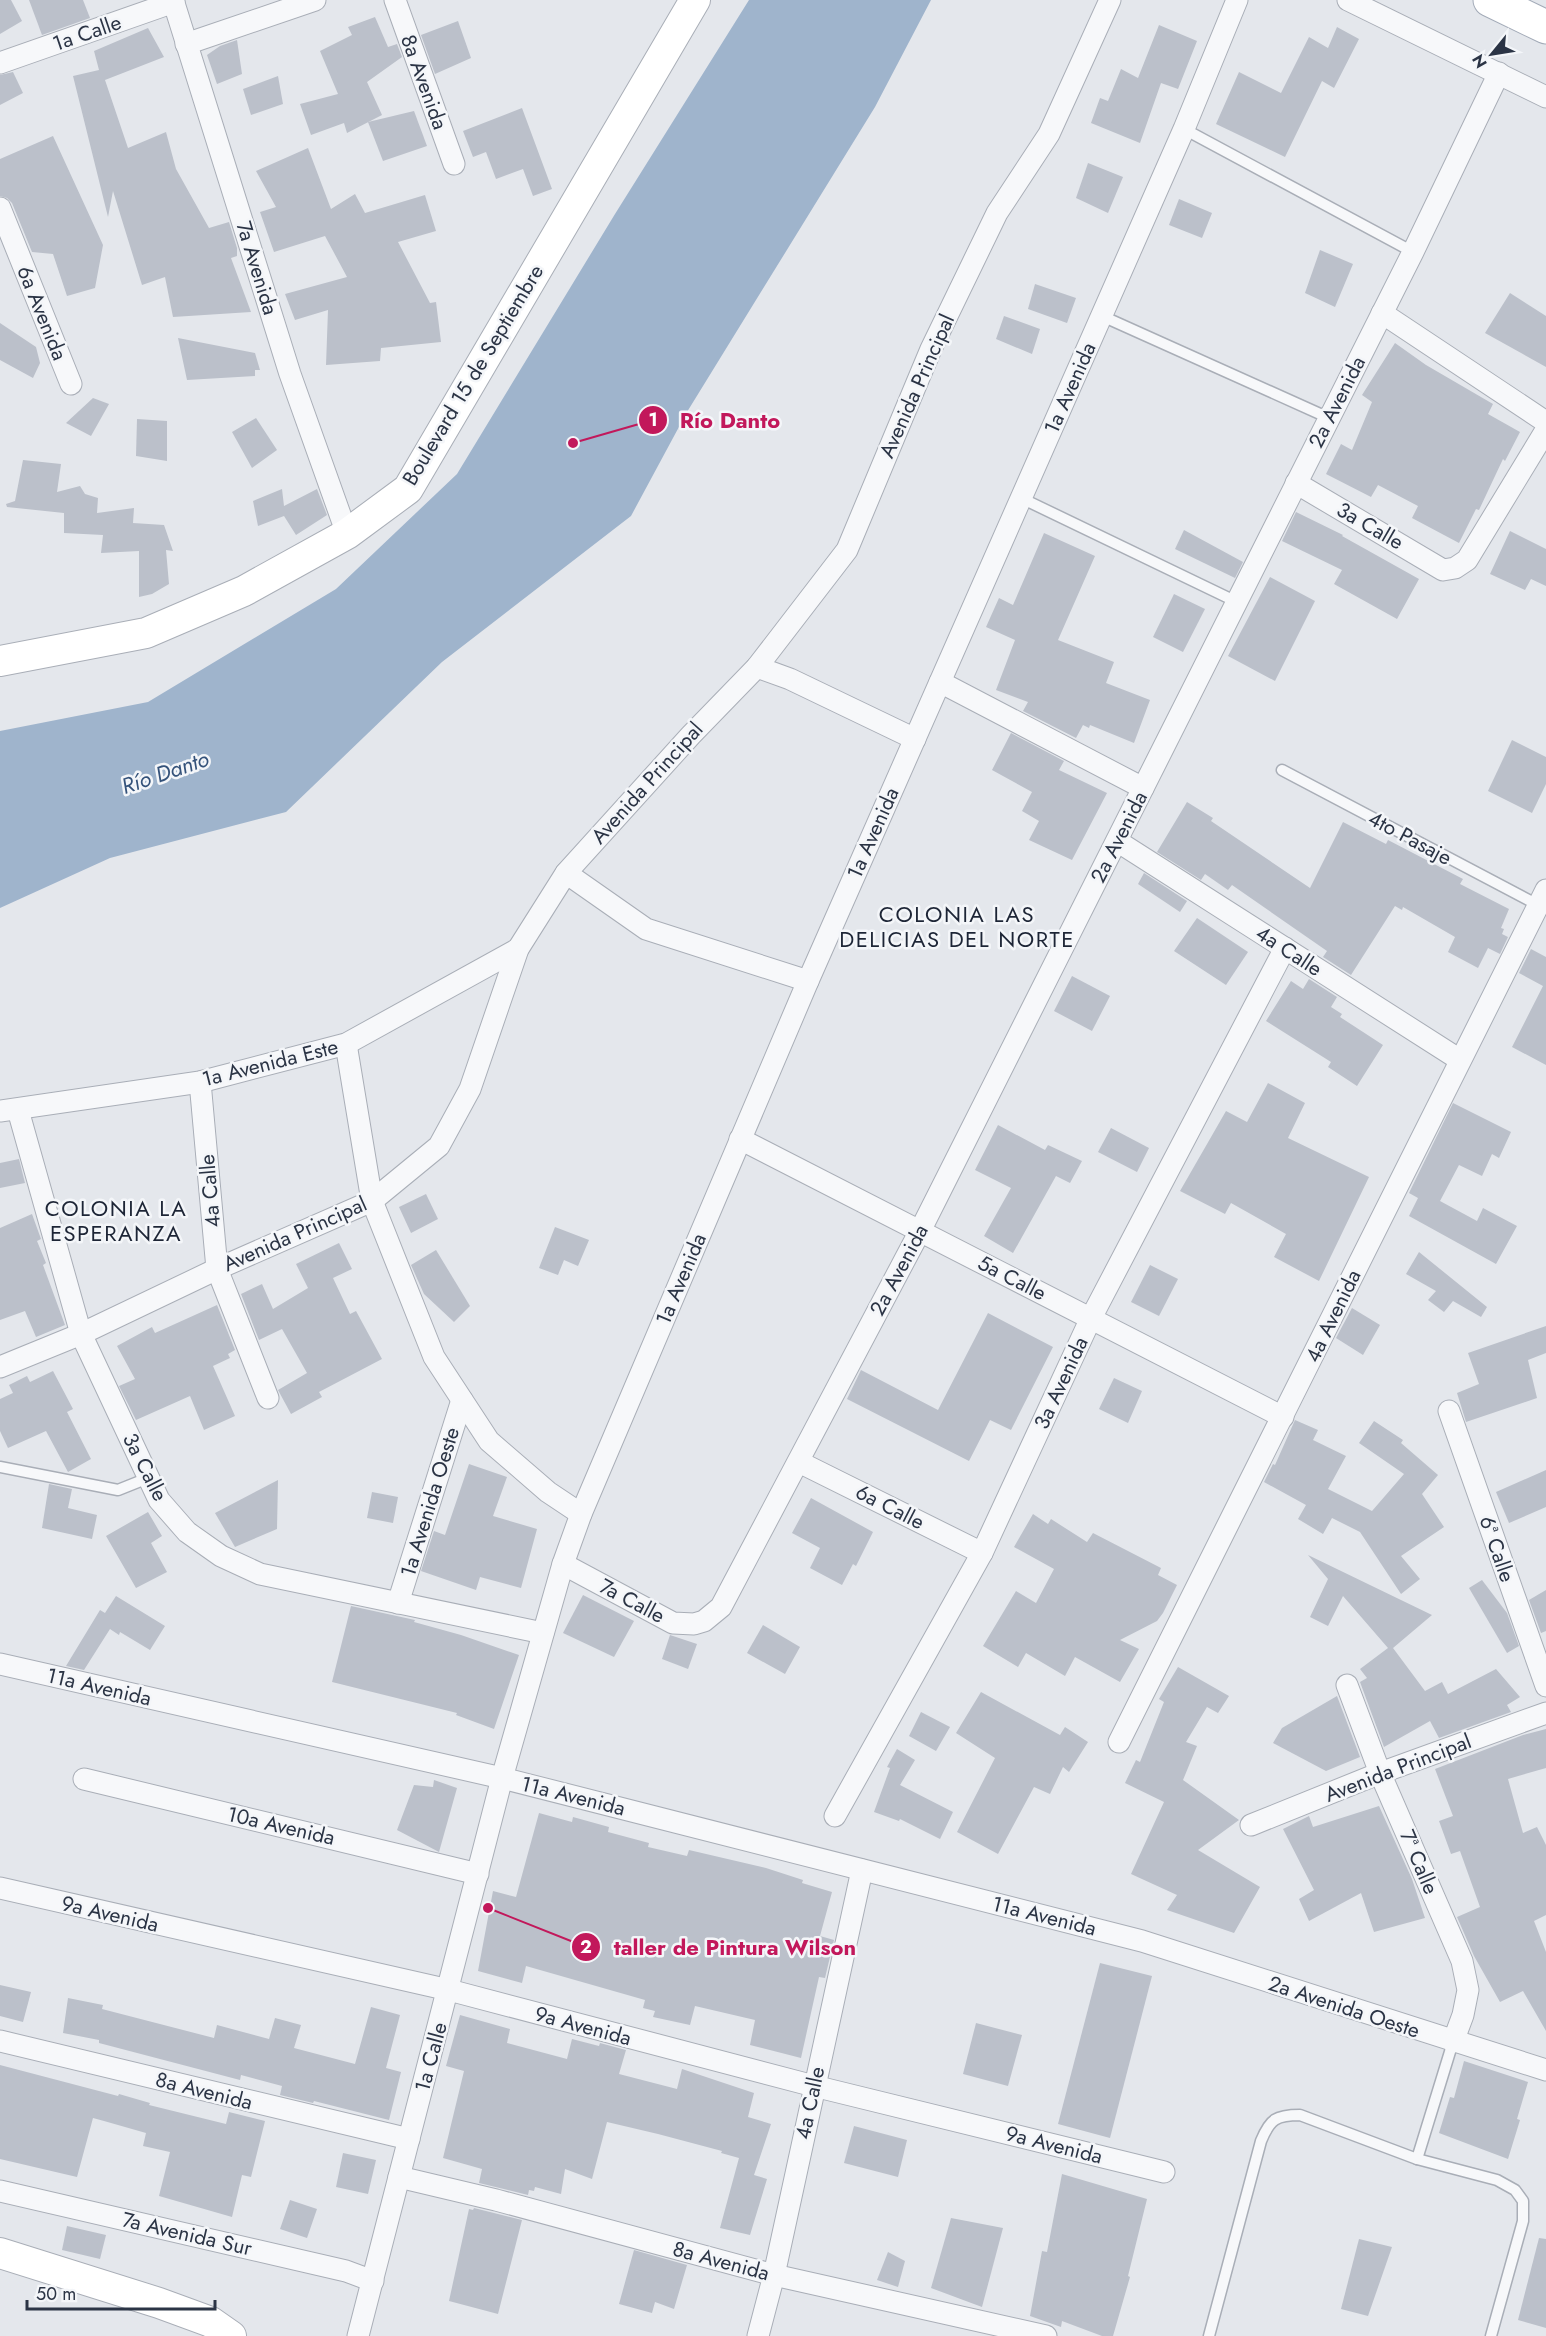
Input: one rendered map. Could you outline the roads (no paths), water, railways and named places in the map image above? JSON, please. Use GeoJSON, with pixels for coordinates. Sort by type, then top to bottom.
{"type":"FeatureCollection","features":[{"type":"Feature","properties":{"kind":"main road"},"geometry":{"type":"LineString","coordinates":[[1490,0],[1546,27]]}},
{"type":"Feature","properties":{"kind":"street"},"geometry":{"type":"LineString","coordinates":[[186,44],[315,0]]}},
{"type":"Feature","properties":{"kind":"street","name":"8a Avenida"},"geometry":{"type":"LineString","coordinates":[[395,0],[454,164]]}},
{"type":"Feature","properties":{"kind":"street","name":"Boulevard 15 de Septiembre"},"geometry":{"type":"LineString","coordinates":[[0,662],[146,633],[244,591],[347,534],[408,489],[695,0]]}},
{"type":"Feature","properties":{"kind":"street","name":"Avenida Principal"},"geometry":{"type":"LineString","coordinates":[[0,1367],[81,1334],[217,1269],[372,1201],[440,1146],[470,1089],[518,949],[566,873],[691,735],[757,667],[847,550],[931,349],[997,213],[1049,134],[1110,0]]}},
{"type":"Feature","properties":{"kind":"street","name":"1a Avenida"},"geometry":{"type":"LineString","coordinates":[[502,1778],[563,1564],[581,1514],[807,981],[1102,316],[1238,0]]}},
{"type":"Feature","properties":{"kind":"street"},"geometry":{"type":"LineString","coordinates":[[1348,0],[1546,97]]}},
{"type":"Feature","properties":{"kind":"street","name":"7a Avenida"},"geometry":{"type":"LineString","coordinates":[[173,1],[290,374],[347,534]]}},
{"type":"Feature","properties":{"kind":"street","name":"1a Calle"},"geometry":{"type":"LineString","coordinates":[[0,63],[173,1]]}},
{"type":"Feature","properties":{"kind":"street","name":"2a Avenida"},"geometry":{"type":"LineString","coordinates":[[704,1621],[721,1607],[920,1231],[1413,252],[1499,73]]}},
{"type":"Feature","properties":{"kind":"street","name":"6a Avenida"},"geometry":{"type":"LineString","coordinates":[[0,208],[71,384]]}},
{"type":"Feature","properties":{"kind":"street"},"geometry":{"type":"LineString","coordinates":[[1382,314],[1546,422]]}},
{"type":"Feature","properties":{"kind":"street","name":"3a Calle"},"geometry":{"type":"LineString","coordinates":[[1296,483],[1443,570],[1455,568],[1467,560],[1546,430]]}},
{"type":"Feature","properties":{"kind":"street"},"geometry":{"type":"LineString","coordinates":[[757,667],[790,679],[915,740]]}},
{"type":"Feature","properties":{"kind":"street"},"geometry":{"type":"LineString","coordinates":[[940,682],[1143,788]]}},
{"type":"Feature","properties":{"kind":"street","name":"4a Calle"},"geometry":{"type":"LineString","coordinates":[[1117,841],[1460,1060]]}},
{"type":"Feature","properties":{"kind":"street"},"geometry":{"type":"LineString","coordinates":[[566,873],[646,928],[807,981]]}},
{"type":"Feature","properties":{"kind":"street","name":"4a Avenida"},"geometry":{"type":"LineString","coordinates":[[1119,1742],[1542,897]]}},
{"type":"Feature","properties":{"kind":"street","name":"3a Avenida"},"geometry":{"type":"LineString","coordinates":[[835,1816],[982,1553],[1091,1318],[1284,948]]}},
{"type":"Feature","properties":{"kind":"street","name":"1a Avenida Este"},"geometry":{"type":"LineString","coordinates":[[9,1111],[200,1082],[346,1044],[518,949]]}},
{"type":"Feature","properties":{"kind":"street"},"geometry":{"type":"LineString","coordinates":[[346,1044],[372,1201],[434,1357],[489,1441],[548,1492],[581,1514]]}},
{"type":"Feature","properties":{"kind":"street","name":"4a Calle"},"geometry":{"type":"LineString","coordinates":[[200,1082],[217,1269],[268,1398]]}},
{"type":"Feature","properties":{"kind":"street","name":"3a Calle"},"geometry":{"type":"LineString","coordinates":[[9,1111],[81,1334],[159,1500],[187,1532],[221,1556],[260,1574],[543,1633]]}},
{"type":"Feature","properties":{"kind":"street","name":"5a Calle"},"geometry":{"type":"LineString","coordinates":[[740,1139],[1283,1417]]}},
{"type":"Feature","properties":{"kind":"street","name":"1a Avenida Oeste"},"geometry":{"type":"LineString","coordinates":[[398,1603],[462,1400]]}},
{"type":"Feature","properties":{"kind":"street","name":"6ª Calle"},"geometry":{"type":"LineString","coordinates":[[1449,1411],[1546,1686]]}},
{"type":"Feature","properties":{"kind":"street","name":"6a Calle"},"geometry":{"type":"LineString","coordinates":[[799,1462],[982,1553]]}},
{"type":"Feature","properties":{"kind":"street","name":"7a Calle"},"geometry":{"type":"LineString","coordinates":[[563,1564],[673,1623],[694,1624],[704,1621]]}},
{"type":"Feature","properties":{"kind":"street","name":"11a Avenida"},"geometry":{"type":"LineString","coordinates":[[0,1664],[502,1778],[1143,1941]]}},
{"type":"Feature","properties":{"kind":"street","name":"7ª Calle"},"geometry":{"type":"LineString","coordinates":[[1347,1684],[1380,1773],[1462,1961],[1468,1990],[1453,2042]]}},
{"type":"Feature","properties":{"kind":"street","name":"Avenida Principal"},"geometry":{"type":"LineString","coordinates":[[1251,1825],[1380,1773],[1546,1713]]}},
{"type":"Feature","properties":{"kind":"street","name":"1a Calle"},"geometry":{"type":"LineString","coordinates":[[358,2336],[502,1778]]}},
{"type":"Feature","properties":{"kind":"street","name":"10a Avenida"},"geometry":{"type":"LineString","coordinates":[[84,1779],[478,1874]]}},
{"type":"Feature","properties":{"kind":"street","name":"4a Calle"},"geometry":{"type":"LineString","coordinates":[[758,2336],[774,2275],[862,1870]]}},
{"type":"Feature","properties":{"kind":"street","name":"9a Avenida"},"geometry":{"type":"LineString","coordinates":[[0,1888],[448,1990],[814,2086],[1164,2172]]}},
{"type":"Feature","properties":{"kind":"street","name":"2a Avenida Oeste"},"geometry":{"type":"LineString","coordinates":[[1143,1941],[1546,2070]]}},
{"type":"Feature","properties":{"kind":"street","name":"8a Avenida"},"geometry":{"type":"LineString","coordinates":[[0,2042],[409,2139]]}},
{"type":"Feature","properties":{"kind":"street","name":"8a Avenida"},"geometry":{"type":"LineString","coordinates":[[399,2177],[495,2200],[774,2275],[1046,2336]]}},
{"type":"Feature","properties":{"kind":"street","name":"7a Avenida Sur"},"geometry":{"type":"LineString","coordinates":[[0,2191],[346,2271],[373,2281]]}},
{"type":"Feature","properties":{"kind":"street"},"geometry":{"type":"LineString","coordinates":[[0,2253],[159,2303],[211,2322],[231,2336]]}},
{"type":"Feature","properties":{"kind":"lane"},"geometry":{"type":"LineString","coordinates":[[1184,129],[1413,252]]}},
{"type":"Feature","properties":{"kind":"lane"},"geometry":{"type":"LineString","coordinates":[[1102,316],[1329,418]]}},
{"type":"Feature","properties":{"kind":"lane"},"geometry":{"type":"LineString","coordinates":[[1021,498],[1236,602]]}},
{"type":"Feature","properties":{"kind":"lane","name":"4to Pasaje"},"geometry":{"type":"LineString","coordinates":[[1282,770],[1542,897]]}},
{"type":"Feature","properties":{"kind":"lane"},"geometry":{"type":"LineString","coordinates":[[0,1467],[118,1490],[148,1478]]}},
{"type":"Feature","properties":{"kind":"lane"},"geometry":{"type":"LineString","coordinates":[[1418,2159],[1453,2042]]}},
{"type":"Feature","properties":{"kind":"lane"},"geometry":{"type":"LineString","coordinates":[[1209,2336],[1261,2141],[1268,2126],[1281,2115],[1300,2115],[1418,2159],[1497,2180],[1515,2190],[1523,2201],[1522,2221],[1491,2336]]}},
{"type":"Feature","properties":{"kind":"water","name":"Río Danto"},"geometry":{"type":"Polygon","coordinates":[[[749,0],[931,0],[875,107],[687,412],[631,516],[442,662],[286,812],[110,858],[0,908],[0,731],[148,702],[336,589],[457,474],[615,214],[749,0]]]}},
{"type":"Feature","properties":{"kind":"place","name":"Río Danto"},"geometry":{"type":"Point","coordinates":[573,443]}},
{"type":"Feature","properties":{"kind":"place","name":"taller de Pintura Wilson"},"geometry":{"type":"Point","coordinates":[488,1908]}},
{"type":"Feature","properties":{"kind":"district","name":"COLONIA LAS DELICIAS DEL NORTE"},"geometry":{"type":"Point","coordinates":[957,926]}},
{"type":"Feature","properties":{"kind":"district","name":"COLONIA LA ESPERANZA"},"geometry":{"type":"Point","coordinates":[116,1220]}}]}
